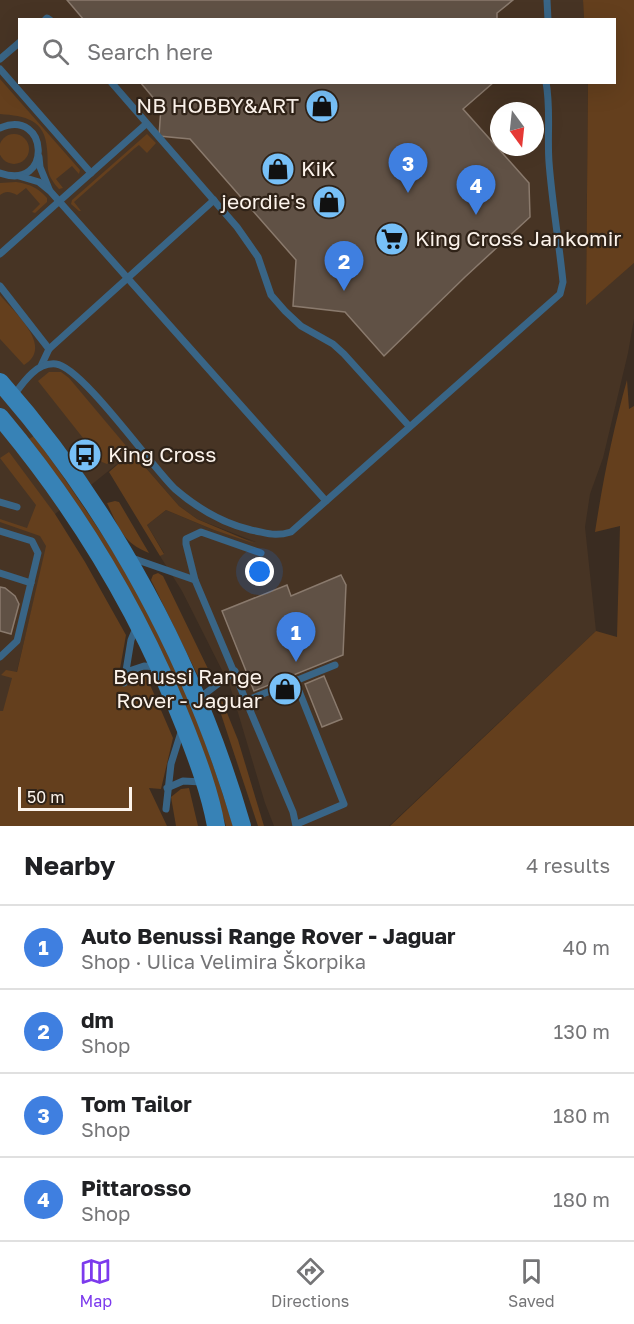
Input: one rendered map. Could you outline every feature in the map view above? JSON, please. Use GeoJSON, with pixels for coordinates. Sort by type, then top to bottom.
{"type":"FeatureCollection","features":[{"type":"Feature","properties":{"kind":"main road"},"geometry":{"type":"LineString","coordinates":[[0,382],[84,490],[124,555],[175,648],[198,699],[242,826]]}},
{"type":"Feature","properties":{"kind":"main road"},"geometry":{"type":"LineString","coordinates":[[0,417],[81,526],[138,623],[183,724],[204,783],[216,826]]}},
{"type":"Feature","properties":{"kind":"lane"},"geometry":{"type":"LineString","coordinates":[[547,0],[548,18]]}},
{"type":"Feature","properties":{"kind":"lane"},"geometry":{"type":"LineString","coordinates":[[0,60],[18,44]]}},
{"type":"Feature","properties":{"kind":"lane"},"geometry":{"type":"LineString","coordinates":[[0,69],[91,173]]}},
{"type":"Feature","properties":{"kind":"lane"},"geometry":{"type":"LineString","coordinates":[[113,84],[237,227],[258,257],[271,295],[300,326],[333,344],[344,354],[409,426]]}},
{"type":"Feature","properties":{"kind":"lane"},"geometry":{"type":"LineString","coordinates":[[13,396],[28,376],[41,366],[53,363],[65,366],[75,373],[174,488],[202,511],[238,527],[278,536],[291,531],[560,294],[563,282],[551,186],[548,140],[549,100],[546,84]]}},
{"type":"Feature","properties":{"kind":"lane"},"geometry":{"type":"LineString","coordinates":[[0,122],[27,129],[33,134],[39,149],[44,180],[50,191],[326,501]]}},
{"type":"Feature","properties":{"kind":"lane"},"geometry":{"type":"LineString","coordinates":[[0,254],[146,123]]}},
{"type":"Feature","properties":{"kind":"lane"},"geometry":{"type":"LineString","coordinates":[[0,128],[12,124]]}},
{"type":"Feature","properties":{"kind":"lane"},"geometry":{"type":"LineString","coordinates":[[19,176],[32,169],[39,157]]}},
{"type":"Feature","properties":{"kind":"lane"},"geometry":{"type":"LineString","coordinates":[[0,174],[30,178],[50,191]]}},
{"type":"Feature","properties":{"kind":"lane"},"geometry":{"type":"LineString","coordinates":[[41,366],[49,348],[214,200]]}},
{"type":"Feature","properties":{"kind":"lane"},"geometry":{"type":"LineString","coordinates":[[0,286],[49,348]]}},
{"type":"Feature","properties":{"kind":"lane"},"geometry":{"type":"LineString","coordinates":[[0,502],[17,507]]}},
{"type":"Feature","properties":{"kind":"lane"},"geometry":{"type":"LineString","coordinates":[[0,531],[32,541],[38,553],[17,641],[0,657]]}},
{"type":"Feature","properties":{"kind":"lane"},"geometry":{"type":"LineString","coordinates":[[261,553],[201,532],[186,539],[195,580],[248,700],[296,825],[344,804],[295,681]]}},
{"type":"Feature","properties":{"kind":"lane"},"geometry":{"type":"LineString","coordinates":[[124,555],[195,580]]}},
{"type":"Feature","properties":{"kind":"lane"},"geometry":{"type":"LineString","coordinates":[[0,573],[30,583]]}},
{"type":"Feature","properties":{"kind":"lane"},"geometry":{"type":"LineString","coordinates":[[124,683],[131,640],[138,623]]}},
{"type":"Feature","properties":{"kind":"lane"},"geometry":{"type":"LineString","coordinates":[[248,700],[335,665]]}},
{"type":"Feature","properties":{"kind":"lane"},"geometry":{"type":"LineString","coordinates":[[126,672],[144,666],[159,668]]}},
{"type":"Feature","properties":{"kind":"lane"},"geometry":{"type":"LineString","coordinates":[[198,699],[235,671]]}},
{"type":"Feature","properties":{"kind":"lane"},"geometry":{"type":"LineString","coordinates":[[165,809],[171,764],[183,724]]}},
{"type":"Feature","properties":{"kind":"lane"},"geometry":{"type":"LineString","coordinates":[[167,788],[183,781],[204,783]]}},
{"type":"Feature","properties":{"kind":"shaded area"},"geometry":{"type":"Polygon","coordinates":[[[0,0],[583,0],[584,18],[18,18],[18,84],[588,84],[586,304],[634,263],[634,319],[628,353],[603,458],[590,494],[585,527],[596,631],[389,826],[274,826],[230,686],[182,591],[160,556],[164,553],[147,525],[166,510],[214,530],[256,542],[197,519],[179,506],[132,452],[55,514],[0,741],[0,0]]]}},
{"type":"Feature","properties":{"kind":"shaded area"},"geometry":{"type":"Polygon","coordinates":[[[583,0],[634,0],[634,263],[586,305],[588,84],[616,84],[616,18],[584,18],[583,0]]]}},
{"type":"Feature","properties":{"kind":"shaded area"},"geometry":{"type":"Polygon","coordinates":[[[0,79],[80,170],[79,174],[72,166],[56,179],[63,188],[59,189],[49,174],[45,139],[38,125],[25,118],[0,114],[0,79]]]}},
{"type":"Feature","properties":{"kind":"shaded area"},"geometry":{"type":"Polygon","coordinates":[[[14,134],[25,138],[29,149],[25,160],[14,164],[3,160],[-1,149],[3,138],[14,134]]]}},
{"type":"Feature","properties":{"kind":"shaded area"},"geometry":{"type":"Polygon","coordinates":[[[147,134],[156,143],[147,153],[139,145],[135,148],[74,202],[81,211],[71,204],[72,200],[147,134]]]}},
{"type":"Feature","properties":{"kind":"shaded area"},"geometry":{"type":"Polygon","coordinates":[[[16,182],[37,189],[47,198],[47,202],[35,213],[32,212],[40,204],[26,188],[17,195],[4,192],[0,195],[0,183],[16,182]]]}},
{"type":"Feature","properties":{"kind":"shaded area"},"geometry":{"type":"Polygon","coordinates":[[[0,295],[22,320],[34,339],[35,349],[32,358],[24,365],[0,339],[0,295]]]}},
{"type":"Feature","properties":{"kind":"shaded area"},"geometry":{"type":"Polygon","coordinates":[[[49,372],[61,372],[69,378],[127,447],[107,464],[102,462],[38,381],[49,372]]]}},
{"type":"Feature","properties":{"kind":"shaded area"},"geometry":{"type":"Polygon","coordinates":[[[627,380],[629,409],[634,406],[634,826],[390,826],[596,631],[617,637],[620,526],[595,532],[609,455],[627,380]]]}},
{"type":"Feature","properties":{"kind":"shaded area"},"geometry":{"type":"Polygon","coordinates":[[[34,436],[112,550],[153,621],[198,722],[233,826],[226,826],[209,769],[29,439],[34,436]]]}},
{"type":"Feature","properties":{"kind":"shaded area"},"geometry":{"type":"Polygon","coordinates":[[[9,452],[55,514],[126,635],[118,680],[129,686],[136,674],[145,673],[173,738],[161,789],[149,788],[167,826],[0,826],[0,711],[3,711],[12,678],[1,675],[6,670],[17,672],[46,546],[40,536],[0,522],[0,519],[27,528],[36,505],[0,458],[9,452]]]}},
{"type":"Feature","properties":{"kind":"shaded area"},"geometry":{"type":"Polygon","coordinates":[[[132,452],[179,506],[197,519],[256,544],[166,510],[147,525],[164,554],[160,556],[109,472],[132,452]]]}},
{"type":"Feature","properties":{"kind":"shaded area"},"geometry":{"type":"Polygon","coordinates":[[[119,502],[149,553],[133,544],[122,533],[107,503],[119,502]]]}},
{"type":"Feature","properties":{"kind":"shaded area"},"geometry":{"type":"Polygon","coordinates":[[[158,573],[163,576],[211,675],[207,680],[198,676],[151,580],[153,575],[158,573]]]}},
{"type":"Feature","properties":{"kind":"shaded area"},"geometry":{"type":"Polygon","coordinates":[[[221,698],[238,740],[264,826],[258,826],[219,708],[221,698]]]}},
{"type":"Feature","properties":{"kind":"shaded area"},"geometry":{"type":"Polygon","coordinates":[[[189,788],[198,826],[176,826],[171,797],[181,789],[189,788]]]}},
{"type":"Feature","properties":{"kind":"building"},"geometry":{"type":"Polygon","coordinates":[[[67,0],[513,0],[497,13],[497,18],[82,18],[67,0]]]}},
{"type":"Feature","properties":{"kind":"building","name":"King Cross Jankomir"},"geometry":{"type":"Polygon","coordinates":[[[142,84],[492,84],[463,109],[490,139],[490,156],[505,156],[529,183],[530,217],[384,356],[345,312],[293,306],[296,260],[190,139],[159,136],[161,107],[142,84]]]}},
{"type":"Feature","properties":{"kind":"building"},"geometry":{"type":"Polygon","coordinates":[[[341,575],[346,585],[343,655],[254,691],[222,611],[287,585],[291,596],[341,575]]]}},
{"type":"Feature","properties":{"kind":"building"},"geometry":{"type":"Polygon","coordinates":[[[0,587],[15,596],[19,604],[11,634],[0,631],[0,587]]]}},
{"type":"Feature","properties":{"kind":"building"},"geometry":{"type":"Polygon","coordinates":[[[324,676],[342,719],[322,727],[305,684],[324,676]]]}},
{"type":"Feature","properties":{"kind":"place","name":"NB HOBBY&ART"},"geometry":{"type":"Point","coordinates":[322,106]}},
{"type":"Feature","properties":{"kind":"place","name":"KiK"},"geometry":{"type":"Point","coordinates":[278,169]}},
{"type":"Feature","properties":{"kind":"place","name":"Tom Tailor"},"geometry":{"type":"Point","coordinates":[408,193]}},
{"type":"Feature","properties":{"kind":"place","name":"jeordie's"},"geometry":{"type":"Point","coordinates":[329,202]}},
{"type":"Feature","properties":{"kind":"place","name":"Pittarosso"},"geometry":{"type":"Point","coordinates":[476,215]}},
{"type":"Feature","properties":{"kind":"place","name":"King Cross Jankomir"},"geometry":{"type":"Point","coordinates":[392,239]}},
{"type":"Feature","properties":{"kind":"place","name":"dm"},"geometry":{"type":"Point","coordinates":[344,291]}},
{"type":"Feature","properties":{"kind":"place","name":"King Cross"},"geometry":{"type":"Point","coordinates":[85,455]}},
{"type":"Feature","properties":{"kind":"place","name":"Auto Benussi Range Rover - Jaguar"},"geometry":{"type":"Point","coordinates":[296,662]}},
{"type":"Feature","properties":{"kind":"place","name":"Benussi Range Rover - Jaguar"},"geometry":{"type":"Point","coordinates":[285,689]}}]}
